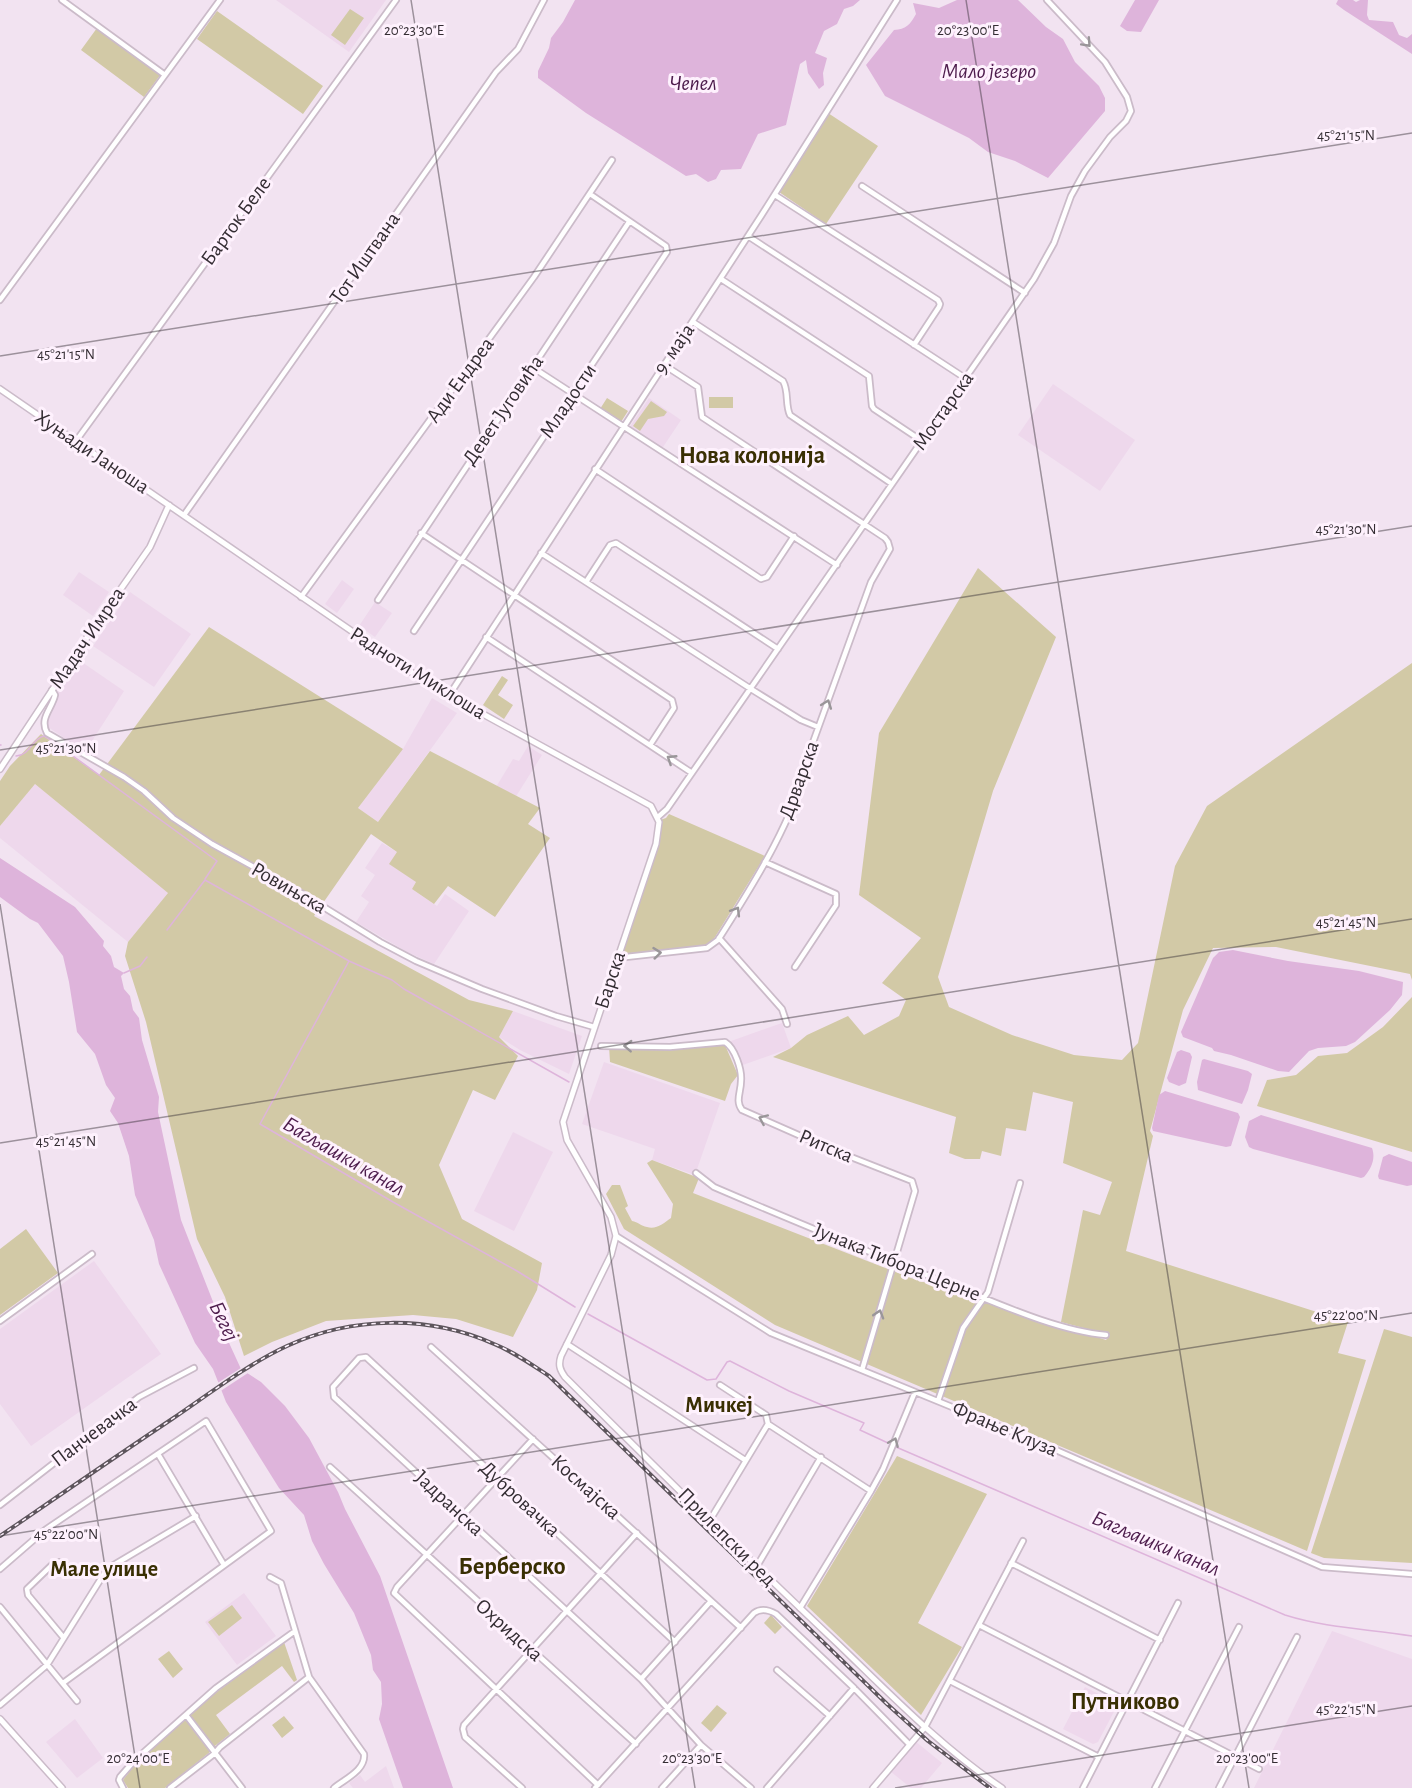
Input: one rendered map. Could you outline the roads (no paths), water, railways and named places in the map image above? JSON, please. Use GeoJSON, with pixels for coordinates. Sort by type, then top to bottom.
{"type":"FeatureCollection","features":[{"type":"Feature","properties":{"kind":"street"},"geometry":{"type":"LineString","coordinates":[[62,0],[165,75]]}},
{"type":"Feature","properties":{"kind":"street"},"geometry":{"type":"LineString","coordinates":[[0,300],[220,0]]}},
{"type":"Feature","properties":{"kind":"street","name":"Барток Беле"},"geometry":{"type":"LineString","coordinates":[[76,441],[396,0]]}},
{"type":"Feature","properties":{"kind":"street","name":"Тот Иштвана"},"geometry":{"type":"LineString","coordinates":[[184,515],[496,72],[515,52],[544,0]]}},
{"type":"Feature","properties":{"kind":"street","name":"9. маја"},"geometry":{"type":"LineString","coordinates":[[448,697],[721,279],[897,0]]}},
{"type":"Feature","properties":{"kind":"street","name":"Мостарска"},"geometry":{"type":"LineString","coordinates":[[658,817],[667,809],[751,689],[1042,268],[1078,182],[1110,137],[1128,118],[1131,105],[1117,79],[1105,62],[1047,0]]}},
{"type":"Feature","properties":{"kind":"street","name":"Ади Ендреа"},"geometry":{"type":"LineString","coordinates":[[301,597],[481,351],[612,160]]}},
{"type":"Feature","properties":{"kind":"street"},"geometry":{"type":"LineString","coordinates":[[862,186],[1025,293]]}},
{"type":"Feature","properties":{"kind":"street","name":"Младости"},"geometry":{"type":"LineString","coordinates":[[414,631],[667,251],[666,246],[590,194]]}},
{"type":"Feature","properties":{"kind":"street"},"geometry":{"type":"LineString","coordinates":[[775,195],[938,300],[939,308],[914,345]]}},
{"type":"Feature","properties":{"kind":"street","name":"Девет Југовића"},"geometry":{"type":"LineString","coordinates":[[378,600],[629,222]]}},
{"type":"Feature","properties":{"kind":"street"},"geometry":{"type":"LineString","coordinates":[[748,236],[966,378]]}},
{"type":"Feature","properties":{"kind":"street"},"geometry":{"type":"LineString","coordinates":[[721,279],[869,376],[874,409],[922,441]]}},
{"type":"Feature","properties":{"kind":"street"},"geometry":{"type":"LineString","coordinates":[[693,322],[783,381],[786,386],[790,415],[892,484]]}},
{"type":"Feature","properties":{"kind":"street"},"geometry":{"type":"LineString","coordinates":[[664,365],[698,387],[702,417],[864,525]]}},
{"type":"Feature","properties":{"kind":"street"},"geometry":{"type":"LineString","coordinates":[[532,367],[837,565]]}},
{"type":"Feature","properties":{"kind":"street","name":"Хуњади Јаноша"},"geometry":{"type":"LineString","coordinates":[[0,389],[184,515]]}},
{"type":"Feature","properties":{"kind":"street"},"geometry":{"type":"LineString","coordinates":[[596,470],[761,579],[768,575],[794,536]]}},
{"type":"Feature","properties":{"kind":"street","name":"Мадач Имреа"},"geometry":{"type":"LineString","coordinates":[[0,769],[150,547],[169,505]]}},
{"type":"Feature","properties":{"kind":"street","name":"Радноти Миклоша"},"geometry":{"type":"LineString","coordinates":[[184,515],[448,697],[643,800],[651,806],[658,817]]}},
{"type":"Feature","properties":{"kind":"street","name":"Дрварска"},"geometry":{"type":"LineString","coordinates":[[719,938],[765,862],[807,768],[812,746],[871,582],[890,549],[888,542],[864,525]]}},
{"type":"Feature","properties":{"kind":"street"},"geometry":{"type":"LineString","coordinates":[[421,533],[672,700],[675,708],[650,745]]}},
{"type":"Feature","properties":{"kind":"street"},"geometry":{"type":"LineString","coordinates":[[586,582],[610,545],[616,543],[778,649]]}},
{"type":"Feature","properties":{"kind":"street"},"geometry":{"type":"LineString","coordinates":[[541,553],[751,689],[801,720],[819,727]]}},
{"type":"Feature","properties":{"kind":"street"},"geometry":{"type":"LineString","coordinates":[[486,637],[692,773]]}},
{"type":"Feature","properties":{"kind":"street","name":"Ровињска"},"geometry":{"type":"LineString","coordinates":[[52,690],[56,695],[45,717],[47,733],[124,777],[144,791],[173,818],[212,844],[416,961],[518,1003],[594,1027]]}},
{"type":"Feature","properties":{"kind":"street","name":"Барска"},"geometry":{"type":"LineString","coordinates":[[616,1236],[611,1217],[568,1143],[563,1130],[563,1119],[656,844],[658,817]]}},
{"type":"Feature","properties":{"kind":"street"},"geometry":{"type":"LineString","coordinates":[[765,862],[836,894],[836,905],[795,967]]}},
{"type":"Feature","properties":{"kind":"street"},"geometry":{"type":"LineString","coordinates":[[616,958],[707,948],[719,938],[782,1009],[787,1024]]}},
{"type":"Feature","properties":{"kind":"street","name":"Ритска"},"geometry":{"type":"LineString","coordinates":[[601,1046],[670,1047],[722,1042],[729,1044],[740,1073],[738,1099],[742,1110],[828,1148],[912,1181],[915,1191],[862,1370]]}},
{"type":"Feature","properties":{"kind":"street","name":"Јунака Тибора Церне"},"geometry":{"type":"LineString","coordinates":[[696,1173],[714,1186],[985,1298],[1056,1324],[1106,1335]]}},
{"type":"Feature","properties":{"kind":"street"},"geometry":{"type":"LineString","coordinates":[[938,1401],[963,1328],[985,1298],[1020,1184]]}},
{"type":"Feature","properties":{"kind":"street","name":"Прилепски ред"},"geometry":{"type":"LineString","coordinates":[[616,1236],[611,1255],[559,1363],[563,1375],[917,1720],[972,1767],[1002,1788]]}},
{"type":"Feature","properties":{"kind":"street","name":"Фрање Клуза"},"geometry":{"type":"LineString","coordinates":[[616,1236],[771,1333],[1040,1443],[1322,1567],[1412,1574]]}},
{"type":"Feature","properties":{"kind":"street"},"geometry":{"type":"LineString","coordinates":[[0,1321],[92,1254]]}},
{"type":"Feature","properties":{"kind":"street"},"geometry":{"type":"LineString","coordinates":[[567,1344],[745,1460]]}},
{"type":"Feature","properties":{"kind":"street","name":"Космајска"},"geometry":{"type":"LineString","coordinates":[[432,1347],[741,1628]]}},
{"type":"Feature","properties":{"kind":"street","name":"Јадранска"},"geometry":{"type":"LineString","coordinates":[[366,1357],[359,1358],[333,1387],[334,1397],[641,1679],[700,1745],[751,1788]]}},
{"type":"Feature","properties":{"kind":"street","name":"Дубровачка"},"geometry":{"type":"LineString","coordinates":[[366,1357],[675,1642]]}},
{"type":"Feature","properties":{"kind":"street","name":"Панчевачка"},"geometry":{"type":"LineString","coordinates":[[0,1505],[140,1397],[194,1368]]}},
{"type":"Feature","properties":{"kind":"street"},"geometry":{"type":"LineString","coordinates":[[710,1520],[768,1424],[766,1415],[720,1385]]}},
{"type":"Feature","properties":{"kind":"street"},"geometry":{"type":"LineString","coordinates":[[800,1608],[883,1469],[915,1392]]}},
{"type":"Feature","properties":{"kind":"street"},"geometry":{"type":"LineString","coordinates":[[0,1569],[45,1530],[206,1422],[271,1531],[63,1683]]}},
{"type":"Feature","properties":{"kind":"street"},"geometry":{"type":"LineString","coordinates":[[768,1424],[871,1491]]}},
{"type":"Feature","properties":{"kind":"street"},"geometry":{"type":"LineString","coordinates":[[533,1439],[394,1592],[597,1786],[757,1611],[772,1612],[854,1688],[909,1744]]}},
{"type":"Feature","properties":{"kind":"street"},"geometry":{"type":"LineString","coordinates":[[158,1454],[224,1565]]}},
{"type":"Feature","properties":{"kind":"street"},"geometry":{"type":"LineString","coordinates":[[757,1566],[821,1457]]}},
{"type":"Feature","properties":{"kind":"street","name":"Охридска"},"geometry":{"type":"LineString","coordinates":[[330,1467],[636,1744]]}},
{"type":"Feature","properties":{"kind":"street"},"geometry":{"type":"LineString","coordinates":[[0,1705],[47,1665],[107,1569],[196,1515]]}},
{"type":"Feature","properties":{"kind":"street"},"geometry":{"type":"LineString","coordinates":[[522,1788],[465,1737],[464,1725],[637,1533]]}},
{"type":"Feature","properties":{"kind":"street"},"geometry":{"type":"LineString","coordinates":[[873,1788],[925,1726],[1023,1541]]}},
{"type":"Feature","properties":{"kind":"street"},"geometry":{"type":"LineString","coordinates":[[63,1637],[28,1595],[27,1590],[55,1562],[60,1562],[72,1570]]}},
{"type":"Feature","properties":{"kind":"street"},"geometry":{"type":"LineString","coordinates":[[1011,1563],[1160,1640]]}},
{"type":"Feature","properties":{"kind":"street"},"geometry":{"type":"LineString","coordinates":[[270,1577],[281,1583],[309,1677],[364,1754],[364,1763],[361,1768],[334,1788]]}},
{"type":"Feature","properties":{"kind":"street"},"geometry":{"type":"LineString","coordinates":[[641,1679],[711,1601]]}},
{"type":"Feature","properties":{"kind":"street"},"geometry":{"type":"LineString","coordinates":[[1083,1788],[1179,1603]]}},
{"type":"Feature","properties":{"kind":"street"},"geometry":{"type":"LineString","coordinates":[[0,1607],[77,1701]]}},
{"type":"Feature","properties":{"kind":"street"},"geometry":{"type":"LineString","coordinates":[[980,1625],[1260,1769]]}},
{"type":"Feature","properties":{"kind":"street"},"geometry":{"type":"LineString","coordinates":[[1155,1788],[1239,1627]]}},
{"type":"Feature","properties":{"kind":"street"},"geometry":{"type":"LineString","coordinates":[[123,1788],[120,1777],[134,1761],[216,1688],[295,1631]]}},
{"type":"Feature","properties":{"kind":"street"},"geometry":{"type":"LineString","coordinates":[[1219,1788],[1297,1637]]}},
{"type":"Feature","properties":{"kind":"street"},"geometry":{"type":"LineString","coordinates":[[777,1670],[830,1716]]}},
{"type":"Feature","properties":{"kind":"street"},"geometry":{"type":"LineString","coordinates":[[170,1788],[309,1677]]}},
{"type":"Feature","properties":{"kind":"street"},"geometry":{"type":"LineString","coordinates":[[950,1681],[1099,1757]]}},
{"type":"Feature","properties":{"kind":"street"},"geometry":{"type":"LineString","coordinates":[[767,1788],[854,1688]]}},
{"type":"Feature","properties":{"kind":"street"},"geometry":{"type":"LineString","coordinates":[[186,1715],[242,1788]]}},
{"type":"Feature","properties":{"kind":"street"},"geometry":{"type":"LineString","coordinates":[[0,1719],[62,1788]]}},
{"type":"Feature","properties":{"kind":"street"},"geometry":{"type":"LineString","coordinates":[[662,1788],[700,1745]]}},
{"type":"Feature","properties":{"kind":"water","name":"Чепел"},"geometry":{"type":"Polygon","coordinates":[[[575,0],[860,0],[844,9],[837,24],[824,31],[815,53],[827,58],[823,73],[824,85],[819,89],[808,73],[806,60],[800,64],[786,125],[758,134],[741,169],[721,170],[716,179],[708,182],[696,174],[686,176],[586,113],[538,78],[538,71],[549,48],[551,38],[575,0]]]}},
{"type":"Feature","properties":{"kind":"water","name":"Мало језеро"},"geometry":{"type":"Polygon","coordinates":[[[957,0],[1018,0],[1046,27],[1063,39],[1075,62],[1099,86],[1105,98],[1105,111],[1048,178],[1015,161],[988,152],[969,138],[885,96],[866,65],[894,30],[902,29],[912,21],[916,14],[913,3],[939,8],[957,0]]]}},
{"type":"Feature","properties":{"kind":"water"},"geometry":{"type":"Polygon","coordinates":[[[1135,0],[1159,0],[1141,32],[1127,31],[1120,26],[1135,0]]]}},
{"type":"Feature","properties":{"kind":"water"},"geometry":{"type":"Polygon","coordinates":[[[1338,0],[1356,2],[1368,0],[1369,20],[1393,22],[1399,35],[1407,38],[1412,34],[1412,54],[1344,10],[1336,4],[1338,0]]]}},
{"type":"Feature","properties":{"kind":"water"},"geometry":{"type":"Polygon","coordinates":[[[0,858],[75,907],[104,941],[103,946],[111,956],[114,967],[124,973],[121,976],[124,989],[130,996],[133,1010],[139,1018],[142,1040],[159,1097],[158,1112],[181,1220],[230,1345],[241,1369],[261,1382],[285,1406],[309,1438],[338,1492],[380,1576],[453,1788],[403,1788],[379,1719],[382,1704],[381,1682],[373,1670],[371,1655],[354,1613],[312,1541],[304,1515],[279,1488],[226,1402],[213,1369],[195,1343],[159,1264],[154,1240],[135,1195],[129,1156],[118,1123],[110,1111],[115,1098],[106,1085],[95,1054],[77,1032],[63,956],[38,923],[0,897],[0,858]]]}},
{"type":"Feature","properties":{"kind":"water"},"geometry":{"type":"Polygon","coordinates":[[[1233,950],[1288,961],[1359,971],[1403,982],[1402,995],[1390,1010],[1355,1042],[1346,1046],[1309,1051],[1289,1072],[1278,1071],[1214,1051],[1212,1048],[1183,1037],[1181,1032],[1213,958],[1219,952],[1233,950]]]}},
{"type":"Feature","properties":{"kind":"water"},"geometry":{"type":"Polygon","coordinates":[[[1181,1050],[1190,1053],[1192,1057],[1186,1083],[1179,1086],[1169,1082],[1167,1078],[1177,1052],[1181,1050]]]}},
{"type":"Feature","properties":{"kind":"water"},"geometry":{"type":"Polygon","coordinates":[[[1204,1059],[1252,1074],[1242,1104],[1198,1090],[1197,1082],[1204,1059]]]}},
{"type":"Feature","properties":{"kind":"water"},"geometry":{"type":"Polygon","coordinates":[[[1165,1091],[1238,1113],[1240,1117],[1231,1146],[1226,1147],[1153,1131],[1159,1095],[1165,1091]]]}},
{"type":"Feature","properties":{"kind":"water"},"geometry":{"type":"Polygon","coordinates":[[[1261,1115],[1372,1148],[1371,1167],[1361,1178],[1253,1149],[1249,1147],[1245,1137],[1249,1121],[1261,1115]]]}},
{"type":"Feature","properties":{"kind":"water"},"geometry":{"type":"Polygon","coordinates":[[[1389,1154],[1412,1162],[1412,1185],[1407,1186],[1379,1179],[1383,1157],[1389,1154]]]}},
{"type":"Feature","properties":{"kind":"waterway"},"geometry":{"type":"LineString","coordinates":[[16,756],[25,753],[36,740],[44,736],[51,740],[217,861],[205,879]]}},
{"type":"Feature","properties":{"kind":"waterway","name":"Багљашки канал"},"geometry":{"type":"LineString","coordinates":[[167,930],[205,880],[349,961],[392,980],[404,989],[569,1082]]}},
{"type":"Feature","properties":{"kind":"waterway"},"geometry":{"type":"LineString","coordinates":[[124,973],[140,966],[147,957]]}},
{"type":"Feature","properties":{"kind":"waterway","name":"Багљашки канал"},"geometry":{"type":"LineString","coordinates":[[349,961],[260,1124],[517,1271],[575,1307]]}},
{"type":"Feature","properties":{"kind":"waterway","name":"Багљашки канал"},"geometry":{"type":"LineString","coordinates":[[588,1314],[707,1380],[716,1379],[730,1361],[789,1391],[864,1423],[860,1430],[888,1443]]}},
{"type":"Feature","properties":{"kind":"waterway","name":"Багљашки канал"},"geometry":{"type":"LineString","coordinates":[[896,1447],[1285,1615],[1332,1626],[1412,1636]]}},
{"type":"Feature","properties":{"kind":"railway"},"geometry":{"type":"LineString","coordinates":[[0,1536],[229,1380],[287,1346],[312,1336],[364,1325],[391,1323],[443,1328],[501,1347],[549,1376],[887,1704],[928,1741],[990,1788]]}},
{"type":"Feature","properties":{"kind":"district","name":"Нова колонија"},"geometry":{"type":"Point","coordinates":[752,456]}},
{"type":"Feature","properties":{"kind":"district","name":"Мичкеј"},"geometry":{"type":"Point","coordinates":[719,1405]}},
{"type":"Feature","properties":{"kind":"district","name":"Берберско"},"geometry":{"type":"Point","coordinates":[512,1567]}},
{"type":"Feature","properties":{"kind":"district","name":"Мале улице"},"geometry":{"type":"Point","coordinates":[104,1569]}},
{"type":"Feature","properties":{"kind":"district","name":"Путниково"},"geometry":{"type":"Point","coordinates":[1125,1702]}},
{"type":"Feature","properties":{"kind":"water label","name":"Бегеј"},"geometry":{"type":"Point","coordinates":[224,1321]}}]}
